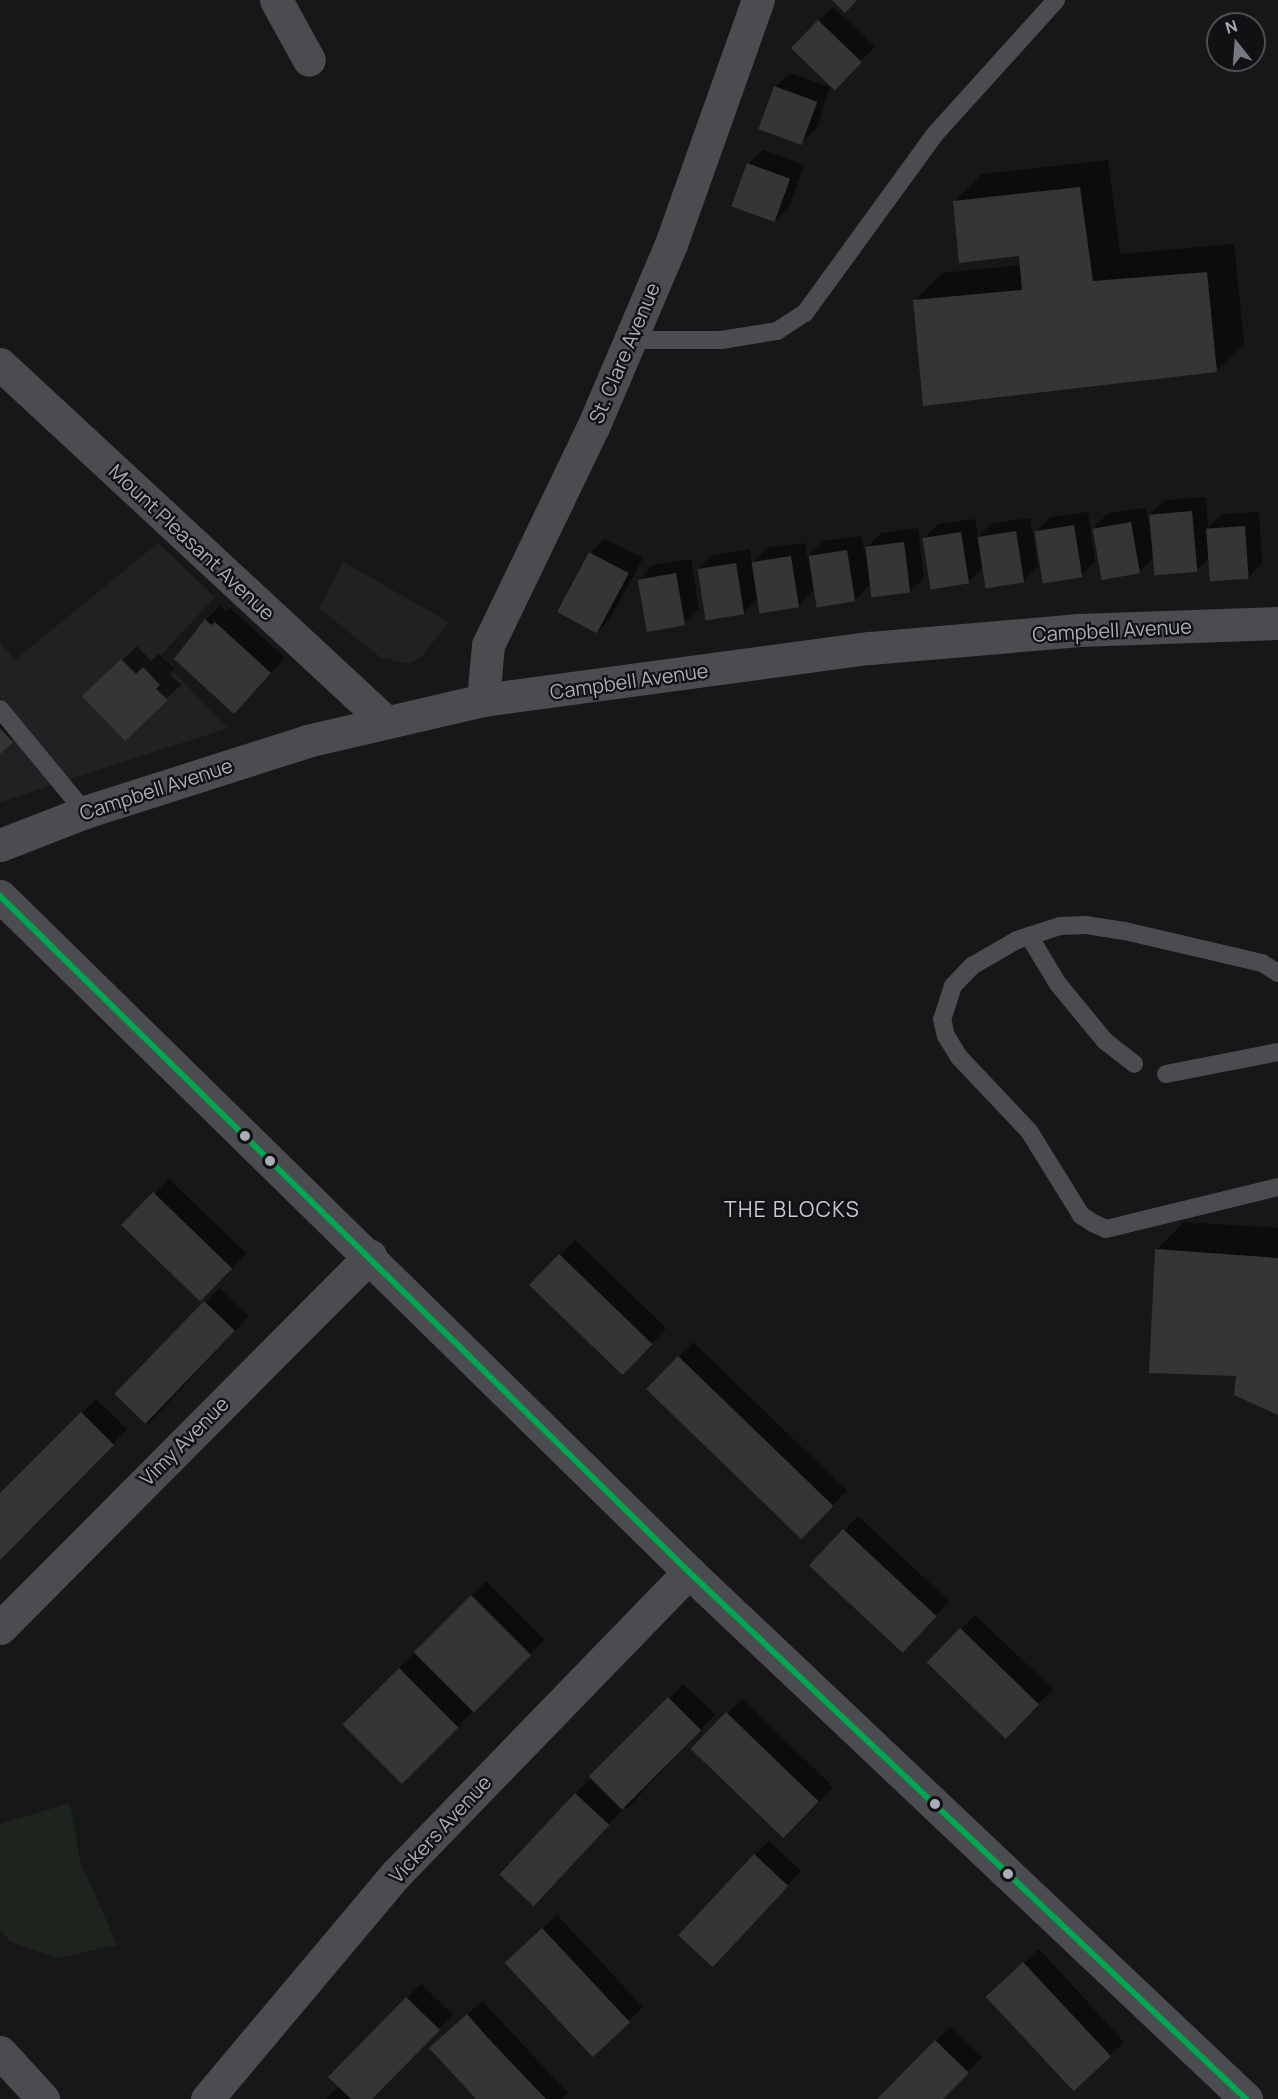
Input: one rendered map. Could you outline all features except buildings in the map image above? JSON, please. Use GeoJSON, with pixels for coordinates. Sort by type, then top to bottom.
{"type":"FeatureCollection","features":[{"type":"Feature","properties":{"kind":"street"},"geometry":{"type":"LineString","coordinates":[[276,0],[309,60]]}},
{"type":"Feature","properties":{"kind":"street","name":"St. Clare Avenue"},"geometry":{"type":"LineString","coordinates":[[483,700],[488,645],[593,427],[630,340],[670,244],[758,0]]}},
{"type":"Feature","properties":{"kind":"street","name":"Mount Pleasant Avenue"},"geometry":{"type":"LineString","coordinates":[[0,364],[385,721]]}},
{"type":"Feature","properties":{"kind":"street","name":"Campbell Avenue"},"geometry":{"type":"LineString","coordinates":[[0,845],[85,812],[385,721],[483,700],[870,648],[1079,630],[1278,623]]}},
{"type":"Feature","properties":{"kind":"street"},"geometry":{"type":"LineString","coordinates":[[0,896],[370,1256],[689,1572],[1246,2099]]}},
{"type":"Feature","properties":{"kind":"street","name":"Vimy Avenue"},"geometry":{"type":"LineString","coordinates":[[0,1628],[370,1256]]}},
{"type":"Feature","properties":{"kind":"street","name":"Vickers Avenue"},"geometry":{"type":"LineString","coordinates":[[207,2099],[396,1874],[689,1572]]}},
{"type":"Feature","properties":{"kind":"street"},"geometry":{"type":"LineString","coordinates":[[0,2052],[43,2099]]}},
{"type":"Feature","properties":{"kind":"lane"},"geometry":{"type":"LineString","coordinates":[[630,340],[721,340],[777,330],[805,313],[936,133],[1056,0]]}},
{"type":"Feature","properties":{"kind":"lane"},"geometry":{"type":"LineString","coordinates":[[0,709],[85,812]]}},
{"type":"Feature","properties":{"kind":"lane"},"geometry":{"type":"LineString","coordinates":[[1278,973],[1262,963],[1086,925],[1060,926],[1029,936],[991,953],[972,966],[953,986],[942,1019],[946,1036],[959,1057],[1029,1131],[1081,1215],[1106,1229],[1278,1187]]}},
{"type":"Feature","properties":{"kind":"lane"},"geometry":{"type":"LineString","coordinates":[[1029,936],[1058,984],[1105,1041],[1134,1064]]}},
{"type":"Feature","properties":{"kind":"lane"},"geometry":{"type":"LineString","coordinates":[[1166,1074],[1278,1052]]}},
{"type":"Feature","properties":{"kind":"shaded area"},"geometry":{"type":"Polygon","coordinates":[[[158,543],[215,597],[159,657],[228,728],[0,802],[0,642],[15,660],[158,543]]]}},
{"type":"Feature","properties":{"kind":"shaded area"},"geometry":{"type":"Polygon","coordinates":[[[343,562],[449,622],[421,657],[408,664],[380,657],[319,608],[343,562]]]}},
{"type":"Feature","properties":{"kind":"shaded area"},"geometry":{"type":"Polygon","coordinates":[[[70,1803],[80,1861],[117,1945],[57,1958],[11,1942],[0,1930],[0,1824],[70,1803]]]}},
{"type":"Feature","properties":{"kind":"transit line"},"geometry":{"type":"LineString","coordinates":[[0,896],[689,1572],[1246,2099]]}},
{"type":"Feature","properties":{"kind":"district","name":"THE BLOCKS"},"geometry":{"type":"Point","coordinates":[792,1209]}}]}
